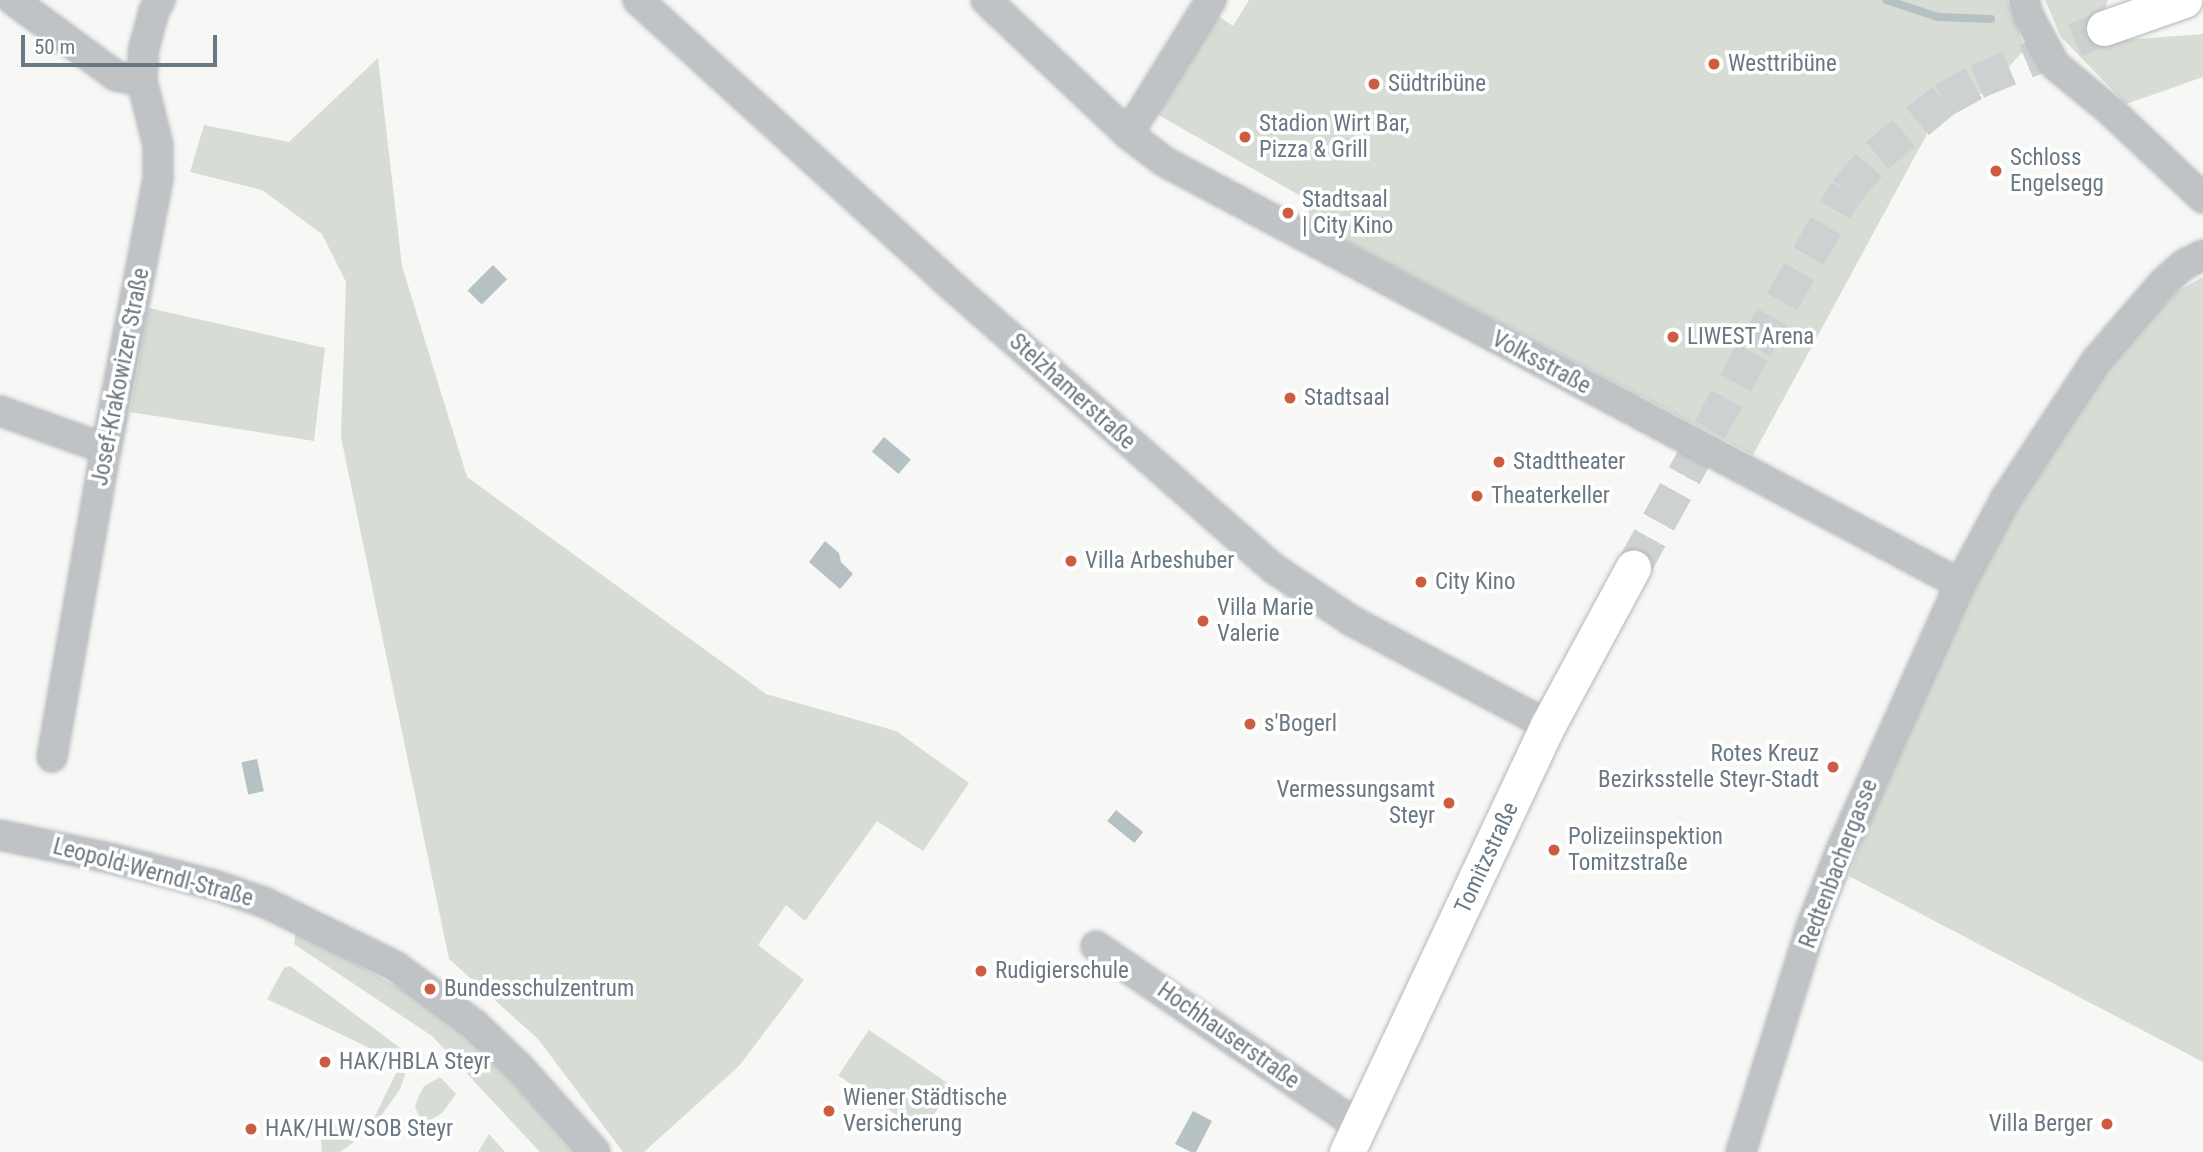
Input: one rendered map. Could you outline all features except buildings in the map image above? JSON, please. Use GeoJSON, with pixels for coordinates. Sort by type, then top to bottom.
{"type":"FeatureCollection","features":[{"type":"Feature","properties":{"kind":"main road"},"geometry":{"type":"LineString","coordinates":[[2104,28],[2184,0]]}},
{"type":"Feature","properties":{"kind":"main road","name":"Tomitzstraße"},"geometry":{"type":"LineString","coordinates":[[1353,1140],[1548,725],[1633,568]]}},
{"type":"Feature","properties":{"kind":"street"},"geometry":{"type":"LineString","coordinates":[[13,0],[116,76],[142,81]]}},
{"type":"Feature","properties":{"kind":"street","name":"Josef-Krakowizer Straße"},"geometry":{"type":"LineString","coordinates":[[52,757],[106,449],[158,178],[158,145],[142,81],[144,48],[154,11],[160,0]]}},
{"type":"Feature","properties":{"kind":"street","name":"Stelzhamerstraße"},"geometry":{"type":"LineString","coordinates":[[638,0],[914,251],[1273,568],[1352,621],[1548,725]]}},
{"type":"Feature","properties":{"kind":"street","name":"Volksstraße"},"geometry":{"type":"LineString","coordinates":[[986,0],[1128,134],[1165,162],[1960,584]]}},
{"type":"Feature","properties":{"kind":"street"},"geometry":{"type":"LineString","coordinates":[[1128,134],[1211,0]]}},
{"type":"Feature","properties":{"kind":"street"},"geometry":{"type":"LineString","coordinates":[[2024,0],[2029,17],[2055,65],[2113,113],[2203,198]]}},
{"type":"Feature","properties":{"kind":"street","name":"Redtenbachergasse"},"geometry":{"type":"LineString","coordinates":[[1741,1152],[1811,927],[1841,850],[1960,584],[2006,498],[2096,361],[2164,282],[2185,264],[2203,255]]}},
{"type":"Feature","properties":{"kind":"street"},"geometry":{"type":"LineString","coordinates":[[0,411],[106,449]]}},
{"type":"Feature","properties":{"kind":"street","name":"Leopold-Werndl-Straße"},"geometry":{"type":"LineString","coordinates":[[0,835],[114,859],[214,885],[276,907],[395,966],[474,1024],[519,1067],[595,1152]]}},
{"type":"Feature","properties":{"kind":"street","name":"Hochhauserstraße"},"geometry":{"type":"LineString","coordinates":[[1096,946],[1353,1140]]}},
{"type":"Feature","properties":{"kind":"shaded area","name":"LIWEST Arena"},"geometry":{"type":"Polygon","coordinates":[[[1249,0],[2007,0],[2025,49],[1986,92],[1939,112],[1753,455],[1304,219],[1313,203],[1155,113],[1215,14],[1233,26],[1249,0]]]}},
{"type":"Feature","properties":{"kind":"shaded area"},"geometry":{"type":"Polygon","coordinates":[[[2045,0],[2108,0],[2104,10],[2096,14],[2110,41],[2203,34],[2203,77],[2126,104],[2061,37],[2045,0]]]}},
{"type":"Feature","properties":{"kind":"shaded area"},"geometry":{"type":"Polygon","coordinates":[[[378,58],[402,266],[467,477],[766,694],[896,731],[969,783],[923,851],[877,821],[805,921],[786,905],[758,945],[804,980],[739,1066],[644,1152],[623,1152],[538,1039],[449,959],[341,437],[346,282],[322,234],[262,190],[190,172],[204,125],[289,142],[378,58]]]}},
{"type":"Feature","properties":{"kind":"shaded area"},"geometry":{"type":"Polygon","coordinates":[[[493,265],[507,279],[482,305],[468,290],[493,265]]]}},
{"type":"Feature","properties":{"kind":"shaded area"},"geometry":{"type":"Polygon","coordinates":[[[2203,277],[2203,1062],[1849,876],[1889,769],[1978,564],[2093,379],[2176,292],[2203,277]]]}},
{"type":"Feature","properties":{"kind":"shaded area"},"geometry":{"type":"Polygon","coordinates":[[[149,308],[325,348],[314,441],[130,412],[149,308]]]}},
{"type":"Feature","properties":{"kind":"shaded area"},"geometry":{"type":"Polygon","coordinates":[[[884,437],[911,459],[899,474],[872,452],[884,437]]]}},
{"type":"Feature","properties":{"kind":"shaded area"},"geometry":{"type":"Polygon","coordinates":[[[825,541],[839,553],[841,562],[853,574],[840,589],[809,562],[825,541]]]}},
{"type":"Feature","properties":{"kind":"shaded area"},"geometry":{"type":"Polygon","coordinates":[[[257,759],[264,791],[248,795],[241,762],[257,759]]]}},
{"type":"Feature","properties":{"kind":"shaded area"},"geometry":{"type":"Polygon","coordinates":[[[1116,810],[1143,832],[1134,843],[1107,821],[1116,810]]]}},
{"type":"Feature","properties":{"kind":"shaded area"},"geometry":{"type":"Polygon","coordinates":[[[296,930],[422,1001],[482,1049],[577,1152],[540,1152],[432,1036],[294,944],[296,930]]]}},
{"type":"Feature","properties":{"kind":"shaded area"},"geometry":{"type":"Polygon","coordinates":[[[290,966],[399,1047],[405,1075],[400,1089],[381,1116],[374,1118],[401,1063],[267,999],[284,968],[290,966]]]}},
{"type":"Feature","properties":{"kind":"shaded area"},"geometry":{"type":"Polygon","coordinates":[[[869,1030],[953,1086],[922,1132],[838,1076],[869,1030]]]}},
{"type":"Feature","properties":{"kind":"shaded area"},"geometry":{"type":"Polygon","coordinates":[[[440,1077],[456,1094],[442,1113],[429,1121],[421,1120],[415,1107],[418,1098],[424,1086],[440,1077]]]}},
{"type":"Feature","properties":{"kind":"shaded area"},"geometry":{"type":"Polygon","coordinates":[[[1193,1111],[1212,1121],[1196,1152],[1175,1144],[1193,1111]]]}},
{"type":"Feature","properties":{"kind":"shaded area"},"geometry":{"type":"Polygon","coordinates":[[[347,1119],[358,1125],[359,1132],[354,1142],[340,1152],[322,1152],[321,1139],[328,1128],[347,1119]]]}},
{"type":"Feature","properties":{"kind":"shaded area"},"geometry":{"type":"Polygon","coordinates":[[[489,1134],[505,1152],[478,1152],[489,1134]]]}},
{"type":"Feature","properties":{"kind":"waterway"},"geometry":{"type":"LineString","coordinates":[[1886,0],[1938,17],[1991,19]]}},
{"type":"Feature","properties":{"kind":"tunnel"},"geometry":{"type":"LineString","coordinates":[[1633,568],[1755,347],[1846,191],[1877,155],[1943,100],[1977,81],[2104,28]]}},
{"type":"Feature","properties":{"kind":"place","name":"Westtribüne"},"geometry":{"type":"Point","coordinates":[1714,64]}},
{"type":"Feature","properties":{"kind":"place","name":"Südtribüne"},"geometry":{"type":"Point","coordinates":[1374,84]}},
{"type":"Feature","properties":{"kind":"place","name":"Stadion Wirt Bar, Pizza & Grill"},"geometry":{"type":"Point","coordinates":[1245,137]}},
{"type":"Feature","properties":{"kind":"place","name":"Schloss Engelsegg"},"geometry":{"type":"Point","coordinates":[1996,171]}},
{"type":"Feature","properties":{"kind":"place","name":"Stadtsaal | City Kino"},"geometry":{"type":"Point","coordinates":[1288,213]}},
{"type":"Feature","properties":{"kind":"place","name":"LIWEST Arena"},"geometry":{"type":"Point","coordinates":[1673,337]}},
{"type":"Feature","properties":{"kind":"place","name":"Stadtsaal"},"geometry":{"type":"Point","coordinates":[1290,398]}},
{"type":"Feature","properties":{"kind":"place","name":"Stadttheater"},"geometry":{"type":"Point","coordinates":[1499,462]}},
{"type":"Feature","properties":{"kind":"place","name":"Theaterkeller"},"geometry":{"type":"Point","coordinates":[1477,496]}},
{"type":"Feature","properties":{"kind":"place","name":"Villa Arbeshuber"},"geometry":{"type":"Point","coordinates":[1071,561]}},
{"type":"Feature","properties":{"kind":"place","name":"City Kino"},"geometry":{"type":"Point","coordinates":[1421,582]}},
{"type":"Feature","properties":{"kind":"place","name":"Villa Marie Valerie"},"geometry":{"type":"Point","coordinates":[1203,621]}},
{"type":"Feature","properties":{"kind":"place","name":"s'Bogerl"},"geometry":{"type":"Point","coordinates":[1250,724]}},
{"type":"Feature","properties":{"kind":"place","name":"Rotes Kreuz Bezirksstelle Steyr-Stadt"},"geometry":{"type":"Point","coordinates":[1833,767]}},
{"type":"Feature","properties":{"kind":"place","name":"Vermessungsamt Steyr"},"geometry":{"type":"Point","coordinates":[1449,803]}},
{"type":"Feature","properties":{"kind":"place","name":"Polizeiinspektion Tomitzstraße"},"geometry":{"type":"Point","coordinates":[1554,850]}},
{"type":"Feature","properties":{"kind":"place","name":"Rudigierschule"},"geometry":{"type":"Point","coordinates":[981,971]}},
{"type":"Feature","properties":{"kind":"place","name":"Bundesschulzentrum"},"geometry":{"type":"Point","coordinates":[430,989]}},
{"type":"Feature","properties":{"kind":"place","name":"HAK/HBLA Steyr"},"geometry":{"type":"Point","coordinates":[325,1062]}},
{"type":"Feature","properties":{"kind":"place","name":"Wiener Städtische Versicherung"},"geometry":{"type":"Point","coordinates":[829,1111]}},
{"type":"Feature","properties":{"kind":"place","name":"Villa Berger"},"geometry":{"type":"Point","coordinates":[2107,1124]}},
{"type":"Feature","properties":{"kind":"place","name":"HAK/HLW/SOB Steyr"},"geometry":{"type":"Point","coordinates":[251,1129]}}]}
